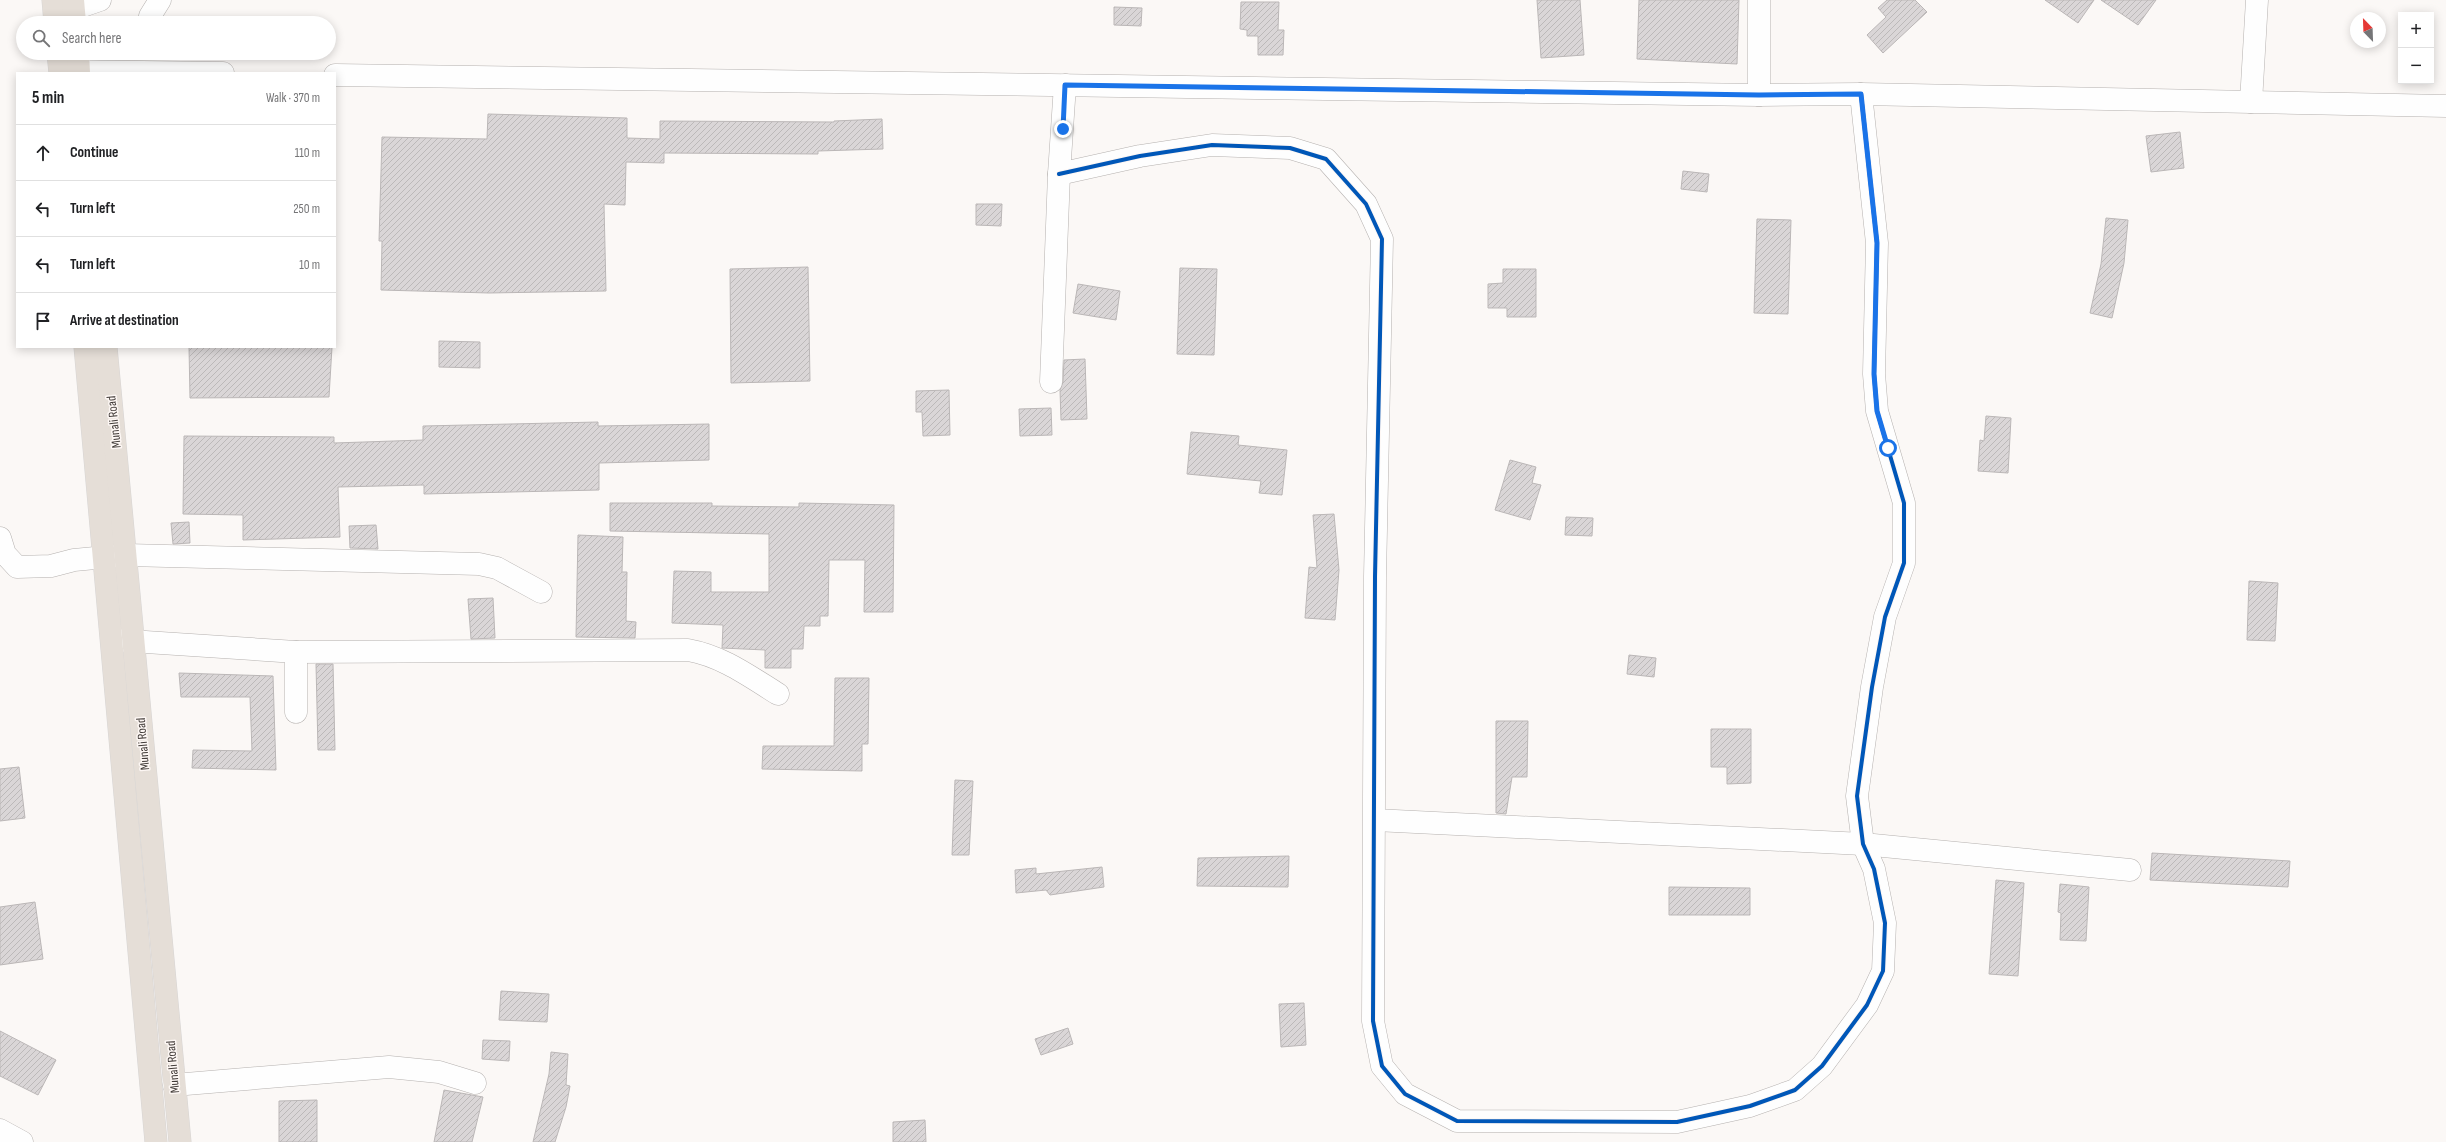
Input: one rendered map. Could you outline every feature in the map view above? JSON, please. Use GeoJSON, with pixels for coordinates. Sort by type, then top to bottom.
{"type":"FeatureCollection","features":[{"type":"Feature","properties":{"kind":"main road"},"geometry":{"type":"LineString","coordinates":[[53,0],[54,16]]}},
{"type":"Feature","properties":{"kind":"main road","name":"Munali Road"},"geometry":{"type":"LineString","coordinates":[[85,348],[105,556],[156,1142]]}},
{"type":"Feature","properties":{"kind":"main road","name":"Munali Road"},"geometry":{"type":"LineString","coordinates":[[106,348],[127,555],[180,1142]]}},
{"type":"Feature","properties":{"kind":"street"},"geometry":{"type":"LineString","coordinates":[[74,10],[100,0]]}},
{"type":"Feature","properties":{"kind":"street"},"geometry":{"type":"LineString","coordinates":[[150,16],[160,0]]}},
{"type":"Feature","properties":{"kind":"street"},"geometry":{"type":"LineString","coordinates":[[1759,0],[1759,95]]}},
{"type":"Feature","properties":{"kind":"street"},"geometry":{"type":"LineString","coordinates":[[2251,102],[2256,0]]}},
{"type":"Feature","properties":{"kind":"street"},"geometry":{"type":"LineString","coordinates":[[69,66],[146,62],[216,72]]}},
{"type":"Feature","properties":{"kind":"street"},"geometry":{"type":"LineString","coordinates":[[336,75],[530,80],[1065,85],[1759,95],[1861,94],[2446,106]]}},
{"type":"Feature","properties":{"kind":"street"},"geometry":{"type":"LineString","coordinates":[[1051,382],[1059,174],[1065,85]]}},
{"type":"Feature","properties":{"kind":"street"},"geometry":{"type":"LineString","coordinates":[[1059,174],[1140,156],[1212,145],[1290,148],[1326,160],[1366,204],[1382,239],[1375,577],[1373,1020],[1382,1066],[1405,1094],[1457,1121],[1677,1122],[1750,1106],[1794,1090],[1822,1066],[1867,1004],[1884,971],[1885,923],[1874,869],[1863,844],[1857,796],[1862,753],[1884,617],[1904,563],[1904,502],[1877,411],[1874,374],[1877,243],[1861,94]]}},
{"type":"Feature","properties":{"kind":"street"},"geometry":{"type":"LineString","coordinates":[[0,538],[9,569],[51,566],[105,556],[127,555],[479,564],[497,568],[541,592]]}},
{"type":"Feature","properties":{"kind":"street"},"geometry":{"type":"LineString","coordinates":[[112,640],[296,652],[688,650],[704,653],[724,661],[778,694]]}},
{"type":"Feature","properties":{"kind":"street"},"geometry":{"type":"LineString","coordinates":[[296,652],[296,712]]}},
{"type":"Feature","properties":{"kind":"street"},"geometry":{"type":"LineString","coordinates":[[1375,820],[1863,844],[2130,870]]}},
{"type":"Feature","properties":{"kind":"street"},"geometry":{"type":"LineString","coordinates":[[174,1085],[389,1067],[439,1072],[475,1084]]}},
{"type":"Feature","properties":{"kind":"street"},"geometry":{"type":"LineString","coordinates":[[0,1130],[22,1142]]}},
{"type":"Feature","properties":{"kind":"building"},"geometry":{"type":"Polygon","coordinates":[[[1537,0],[1580,0],[1584,55],[1541,58],[1537,0]]]}},
{"type":"Feature","properties":{"kind":"building"},"geometry":{"type":"Polygon","coordinates":[[[1639,0],[1739,0],[1737,64],[1637,59],[1639,0]]]}},
{"type":"Feature","properties":{"kind":"building"},"geometry":{"type":"Polygon","coordinates":[[[1887,0],[1915,0],[1927,12],[1883,53],[1867,35],[1886,17],[1878,8],[1887,0]]]}},
{"type":"Feature","properties":{"kind":"building"},"geometry":{"type":"Polygon","coordinates":[[[2045,0],[2094,0],[2078,23],[2045,0]]]}},
{"type":"Feature","properties":{"kind":"building"},"geometry":{"type":"Polygon","coordinates":[[[2101,0],[2156,0],[2138,25],[2101,0]]]}},
{"type":"Feature","properties":{"kind":"building"},"geometry":{"type":"Polygon","coordinates":[[[1241,2],[1279,2],[1278,30],[1284,30],[1283,55],[1258,55],[1258,36],[1247,36],[1247,30],[1240,29],[1241,2]]]}},
{"type":"Feature","properties":{"kind":"building"},"geometry":{"type":"Polygon","coordinates":[[[1114,7],[1142,8],[1141,26],[1114,25],[1114,7]]]}},
{"type":"Feature","properties":{"kind":"building"},"geometry":{"type":"Polygon","coordinates":[[[488,114],[627,118],[627,138],[660,139],[660,121],[834,122],[882,119],[883,149],[818,151],[818,154],[664,153],[664,163],[626,162],[625,205],[604,204],[606,291],[489,293],[381,290],[382,241],[379,241],[382,137],[487,139],[488,114]]]}},
{"type":"Feature","properties":{"kind":"building"},"geometry":{"type":"Polygon","coordinates":[[[2180,132],[2184,168],[2151,172],[2146,136],[2180,132]]]}},
{"type":"Feature","properties":{"kind":"building"},"geometry":{"type":"Polygon","coordinates":[[[1683,171],[1709,174],[1707,192],[1681,189],[1683,171]]]}},
{"type":"Feature","properties":{"kind":"building"},"geometry":{"type":"Polygon","coordinates":[[[976,204],[1002,204],[1001,226],[976,225],[976,204]]]}},
{"type":"Feature","properties":{"kind":"building"},"geometry":{"type":"Polygon","coordinates":[[[2106,218],[2128,220],[2124,263],[2112,318],[2090,313],[2101,264],[2106,218]]]}},
{"type":"Feature","properties":{"kind":"building"},"geometry":{"type":"Polygon","coordinates":[[[1757,219],[1791,220],[1788,314],[1754,313],[1757,219]]]}},
{"type":"Feature","properties":{"kind":"building"},"geometry":{"type":"Polygon","coordinates":[[[808,267],[810,381],[731,383],[730,269],[808,267]]]}},
{"type":"Feature","properties":{"kind":"building"},"geometry":{"type":"Polygon","coordinates":[[[1180,268],[1217,269],[1214,355],[1177,354],[1180,268]]]}},
{"type":"Feature","properties":{"kind":"building"},"geometry":{"type":"Polygon","coordinates":[[[1503,269],[1536,269],[1536,317],[1507,317],[1507,308],[1488,308],[1488,284],[1503,283],[1503,269]]]}},
{"type":"Feature","properties":{"kind":"building"},"geometry":{"type":"Polygon","coordinates":[[[1078,284],[1120,291],[1116,320],[1073,313],[1078,284]]]}},
{"type":"Feature","properties":{"kind":"building"},"geometry":{"type":"Polygon","coordinates":[[[439,341],[480,342],[480,368],[439,367],[439,341]]]}},
{"type":"Feature","properties":{"kind":"building"},"geometry":{"type":"Polygon","coordinates":[[[189,348],[332,348],[329,397],[190,398],[189,348]]]}},
{"type":"Feature","properties":{"kind":"building"},"geometry":{"type":"Polygon","coordinates":[[[1085,359],[1087,419],[1061,420],[1060,390],[1063,382],[1064,360],[1085,359]]]}},
{"type":"Feature","properties":{"kind":"building"},"geometry":{"type":"Polygon","coordinates":[[[949,390],[950,435],[923,436],[922,412],[916,412],[916,391],[949,390]]]}},
{"type":"Feature","properties":{"kind":"building"},"geometry":{"type":"Polygon","coordinates":[[[1051,408],[1052,435],[1020,436],[1019,409],[1051,408]]]}},
{"type":"Feature","properties":{"kind":"building"},"geometry":{"type":"Polygon","coordinates":[[[1986,416],[2011,418],[2008,473],[1978,471],[1980,440],[1984,441],[1986,416]]]}},
{"type":"Feature","properties":{"kind":"building"},"geometry":{"type":"Polygon","coordinates":[[[598,422],[598,426],[709,424],[709,460],[599,463],[599,490],[424,494],[424,485],[338,487],[340,537],[243,540],[243,515],[183,514],[184,436],[334,437],[334,443],[423,440],[423,426],[598,422]]]}},
{"type":"Feature","properties":{"kind":"building"},"geometry":{"type":"Polygon","coordinates":[[[1191,432],[1239,436],[1238,445],[1287,450],[1282,495],[1259,493],[1261,481],[1187,474],[1191,432]]]}},
{"type":"Feature","properties":{"kind":"building"},"geometry":{"type":"Polygon","coordinates":[[[1510,460],[1536,467],[1532,483],[1541,485],[1530,520],[1495,510],[1510,460]]]}},
{"type":"Feature","properties":{"kind":"building"},"geometry":{"type":"Polygon","coordinates":[[[610,503],[712,503],[712,506],[799,507],[799,503],[894,505],[893,612],[864,612],[865,560],[829,560],[828,616],[820,616],[820,626],[804,626],[803,649],[791,649],[791,668],[765,668],[765,650],[722,648],[723,625],[672,623],[674,571],[711,572],[711,592],[769,592],[769,534],[610,531],[610,503]]]}},
{"type":"Feature","properties":{"kind":"building"},"geometry":{"type":"Polygon","coordinates":[[[1334,514],[1339,570],[1335,620],[1305,618],[1309,567],[1317,568],[1313,515],[1334,514]]]}},
{"type":"Feature","properties":{"kind":"building"},"geometry":{"type":"Polygon","coordinates":[[[1566,517],[1593,518],[1592,536],[1565,535],[1566,517]]]}},
{"type":"Feature","properties":{"kind":"building"},"geometry":{"type":"Polygon","coordinates":[[[189,522],[190,543],[173,544],[171,523],[189,522]]]}},
{"type":"Feature","properties":{"kind":"building"},"geometry":{"type":"Polygon","coordinates":[[[376,525],[378,549],[350,548],[349,526],[376,525]]]}},
{"type":"Feature","properties":{"kind":"building"},"geometry":{"type":"Polygon","coordinates":[[[578,535],[623,537],[622,572],[627,572],[626,621],[636,622],[635,638],[576,637],[578,535]]]}},
{"type":"Feature","properties":{"kind":"building"},"geometry":{"type":"Polygon","coordinates":[[[2249,581],[2278,583],[2275,641],[2247,640],[2249,581]]]}},
{"type":"Feature","properties":{"kind":"building"},"geometry":{"type":"Polygon","coordinates":[[[493,598],[495,638],[471,639],[468,599],[493,598]]]}},
{"type":"Feature","properties":{"kind":"building"},"geometry":{"type":"Polygon","coordinates":[[[1629,655],[1656,658],[1654,677],[1627,674],[1629,655]]]}},
{"type":"Feature","properties":{"kind":"building"},"geometry":{"type":"Polygon","coordinates":[[[316,664],[333,664],[335,750],[318,750],[316,664]]]}},
{"type":"Feature","properties":{"kind":"building"},"geometry":{"type":"Polygon","coordinates":[[[179,673],[273,676],[276,770],[192,768],[193,750],[252,751],[250,697],[181,697],[179,673]]]}},
{"type":"Feature","properties":{"kind":"building"},"geometry":{"type":"Polygon","coordinates":[[[835,678],[869,678],[868,744],[862,744],[862,771],[762,769],[763,746],[834,746],[835,678]]]}},
{"type":"Feature","properties":{"kind":"building"},"geometry":{"type":"Polygon","coordinates":[[[1496,721],[1528,721],[1527,777],[1512,777],[1506,814],[1496,813],[1496,721]]]}},
{"type":"Feature","properties":{"kind":"building"},"geometry":{"type":"Polygon","coordinates":[[[1711,729],[1751,729],[1751,783],[1727,784],[1727,767],[1711,767],[1711,729]]]}},
{"type":"Feature","properties":{"kind":"building"},"geometry":{"type":"Polygon","coordinates":[[[19,767],[25,818],[0,821],[0,769],[19,767]]]}},
{"type":"Feature","properties":{"kind":"building"},"geometry":{"type":"Polygon","coordinates":[[[955,780],[973,781],[969,855],[952,855],[955,780]]]}},
{"type":"Feature","properties":{"kind":"building"},"geometry":{"type":"Polygon","coordinates":[[[2152,853],[2290,861],[2288,887],[2150,880],[2152,853]]]}},
{"type":"Feature","properties":{"kind":"building"},"geometry":{"type":"Polygon","coordinates":[[[1289,856],[1288,887],[1197,886],[1198,858],[1289,856]]]}},
{"type":"Feature","properties":{"kind":"building"},"geometry":{"type":"Polygon","coordinates":[[[1102,867],[1104,887],[1050,895],[1046,890],[1016,893],[1015,870],[1036,868],[1036,874],[1102,867]]]}},
{"type":"Feature","properties":{"kind":"building"},"geometry":{"type":"Polygon","coordinates":[[[1996,880],[2024,883],[2018,976],[1989,974],[1996,880]]]}},
{"type":"Feature","properties":{"kind":"building"},"geometry":{"type":"Polygon","coordinates":[[[2060,884],[2089,887],[2086,941],[2060,940],[2061,913],[2058,912],[2060,884]]]}},
{"type":"Feature","properties":{"kind":"building"},"geometry":{"type":"Polygon","coordinates":[[[1669,887],[1750,888],[1750,915],[1669,915],[1669,887]]]}},
{"type":"Feature","properties":{"kind":"building"},"geometry":{"type":"Polygon","coordinates":[[[35,902],[43,959],[0,965],[0,907],[35,902]]]}},
{"type":"Feature","properties":{"kind":"building"},"geometry":{"type":"Polygon","coordinates":[[[501,991],[549,994],[547,1022],[499,1020],[501,991]]]}},
{"type":"Feature","properties":{"kind":"building"},"geometry":{"type":"Polygon","coordinates":[[[1304,1003],[1306,1045],[1281,1047],[1279,1004],[1304,1003]]]}},
{"type":"Feature","properties":{"kind":"building"},"geometry":{"type":"Polygon","coordinates":[[[1068,1028],[1073,1044],[1041,1055],[1035,1039],[1068,1028]]]}},
{"type":"Feature","properties":{"kind":"building"},"geometry":{"type":"Polygon","coordinates":[[[0,1031],[56,1060],[38,1095],[0,1076],[0,1031]]]}},
{"type":"Feature","properties":{"kind":"building"},"geometry":{"type":"Polygon","coordinates":[[[483,1040],[510,1041],[509,1061],[482,1059],[483,1040]]]}},
{"type":"Feature","properties":{"kind":"building"},"geometry":{"type":"Polygon","coordinates":[[[551,1052],[568,1054],[566,1085],[570,1086],[566,1107],[555,1142],[533,1142],[549,1074],[551,1052]]]}},
{"type":"Feature","properties":{"kind":"building"},"geometry":{"type":"Polygon","coordinates":[[[444,1090],[483,1097],[472,1142],[434,1142],[444,1090]]]}},
{"type":"Feature","properties":{"kind":"building"},"geometry":{"type":"Polygon","coordinates":[[[317,1100],[317,1142],[279,1142],[279,1101],[317,1100]]]}},
{"type":"Feature","properties":{"kind":"building"},"geometry":{"type":"Polygon","coordinates":[[[925,1120],[926,1142],[893,1142],[893,1122],[925,1120]]]}},
{"type":"Feature","properties":{"kind":"cycle path"},"geometry":{"type":"LineString","coordinates":[[1059,174],[1140,156],[1212,145],[1290,148],[1326,159],[1366,204],[1382,239],[1375,577],[1373,1021],[1382,1066],[1405,1094],[1457,1121],[1677,1122],[1750,1106],[1795,1090],[1822,1066],[1867,1005],[1883,971],[1885,923],[1874,869],[1863,844],[1857,796],[1872,687],[1885,617],[1904,563],[1904,503],[1877,411],[1874,374],[1877,243],[1861,94]]}},
{"type":"Feature","properties":{"kind":"route"},"geometry":{"type":"LineString","coordinates":[[1063,129],[1065,85],[1759,95],[1861,94],[1877,243],[1874,374],[1877,411],[1888,448]]}}]}
